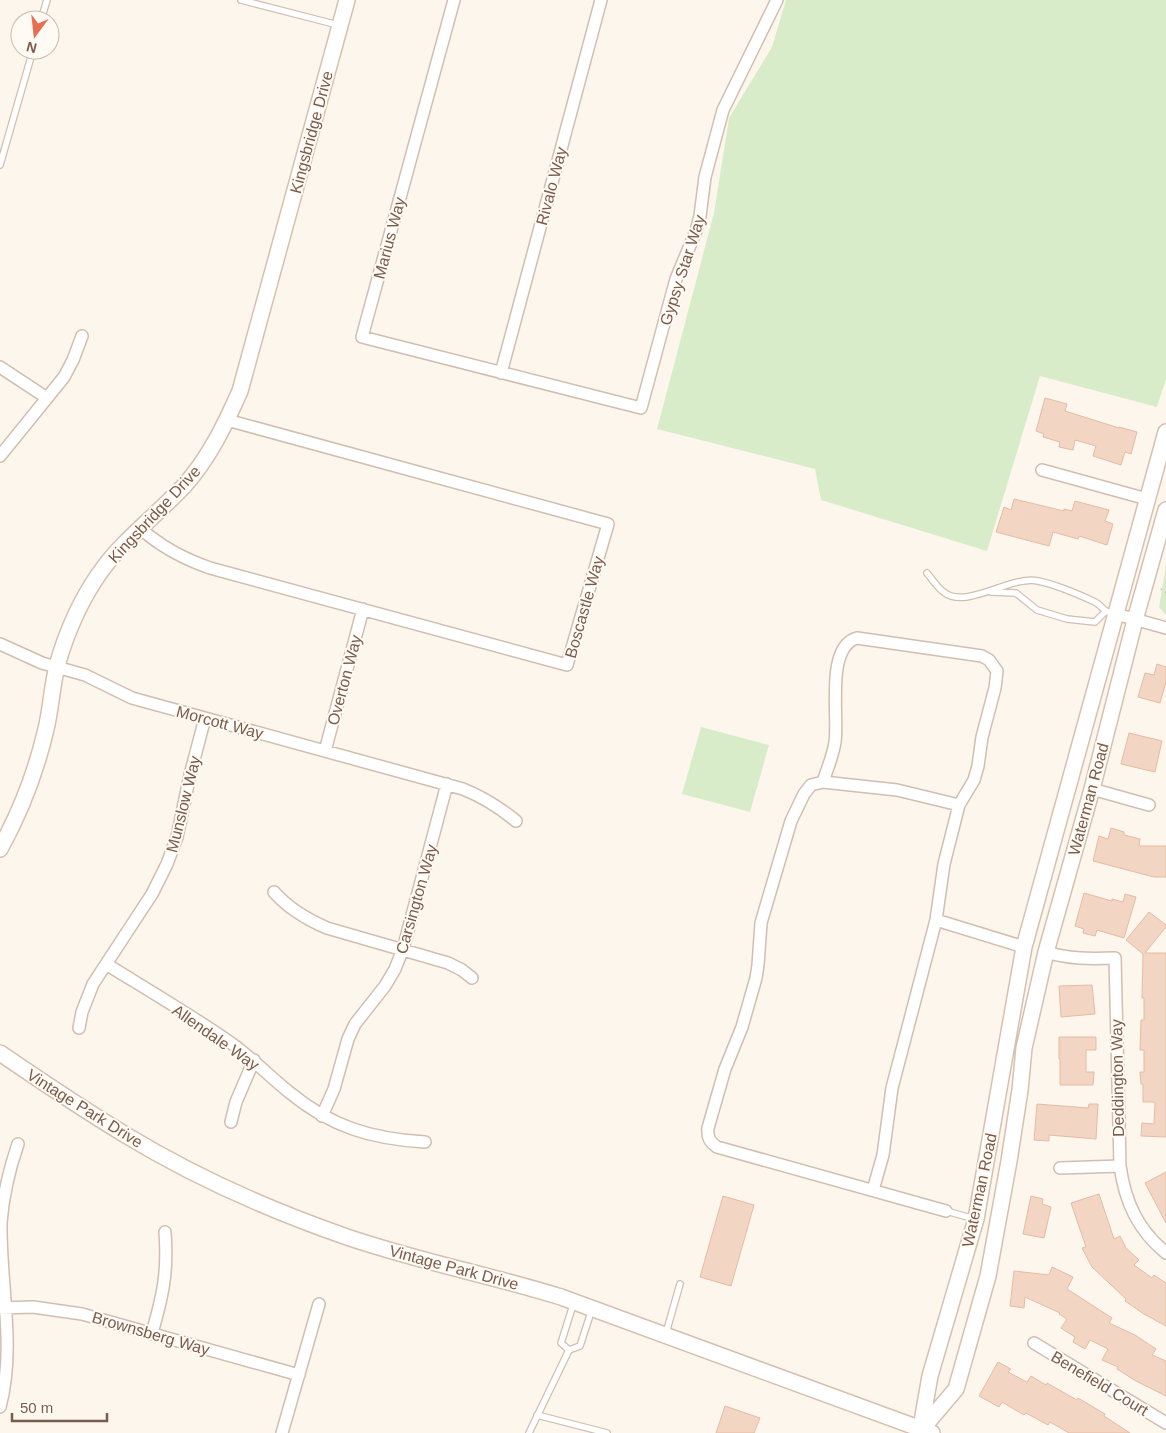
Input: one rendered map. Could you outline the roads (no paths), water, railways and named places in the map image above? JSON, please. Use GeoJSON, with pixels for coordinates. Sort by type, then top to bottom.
{"type":"FeatureCollection","features":[{"type":"Feature","properties":{"kind":"street","name":"Kingsbridge Drive"},"geometry":{"type":"LineString","coordinates":[[0,849],[13,826],[27,794],[47,727],[57,666],[70,627],[88,591],[123,544],[164,508],[202,463],[227,420],[240,391],[347,0]]}},
{"type":"Feature","properties":{"kind":"street","name":"Marius Way"},"geometry":{"type":"LineString","coordinates":[[454,0],[362,338],[501,373]]}},
{"type":"Feature","properties":{"kind":"street","name":"Rivalo Way"},"geometry":{"type":"LineString","coordinates":[[501,373],[601,0]]}},
{"type":"Feature","properties":{"kind":"street","name":"Gypsy Star Way"},"geometry":{"type":"LineString","coordinates":[[501,373],[641,408],[676,279],[696,232],[705,177],[723,110],[777,0]]}},
{"type":"Feature","properties":{"kind":"street"},"geometry":{"type":"LineString","coordinates":[[0,456],[64,377],[82,336]]}},
{"type":"Feature","properties":{"kind":"street"},"geometry":{"type":"LineString","coordinates":[[0,367],[48,398]]}},
{"type":"Feature","properties":{"kind":"street","name":"Boscastle Way"},"geometry":{"type":"LineString","coordinates":[[140,528],[153,540],[175,554],[195,563],[567,665],[608,524],[227,420]]}},
{"type":"Feature","properties":{"kind":"street","name":"Waterman Road"},"geometry":{"type":"LineString","coordinates":[[925,1432],[930,1376],[976,1219],[1024,947],[1110,613],[1147,499],[1166,432]]}},
{"type":"Feature","properties":{"kind":"street"},"geometry":{"type":"LineString","coordinates":[[1042,470],[1147,499]]}},
{"type":"Feature","properties":{"kind":"street","name":"Waterman Road"},"geometry":{"type":"LineString","coordinates":[[925,1432],[956,1389],[988,1276],[1020,1090],[1024,1048],[1046,952],[1092,789],[1135,620],[1166,510]]}},
{"type":"Feature","properties":{"kind":"street","name":"Overton Way"},"geometry":{"type":"LineString","coordinates":[[325,751],[363,610]]}},
{"type":"Feature","properties":{"kind":"street"},"geometry":{"type":"LineString","coordinates":[[1110,613],[1166,628]]}},
{"type":"Feature","properties":{"kind":"street"},"geometry":{"type":"LineString","coordinates":[[823,782],[836,741],[837,664],[842,652],[852,639],[862,638],[982,656],[994,666],[998,678],[982,737],[978,766],[974,780],[960,805],[944,864],[936,920],[892,1088],[883,1156],[874,1190]]}},
{"type":"Feature","properties":{"kind":"street","name":"Morcott Way"},"geometry":{"type":"LineString","coordinates":[[0,644],[42,663],[85,675],[132,698],[447,784],[482,797],[516,821]]}},
{"type":"Feature","properties":{"kind":"street","name":"Munslow Way"},"geometry":{"type":"LineString","coordinates":[[79,1028],[87,996],[152,894],[167,864],[177,837],[190,774],[205,718]]}},
{"type":"Feature","properties":{"kind":"street"},"geometry":{"type":"LineString","coordinates":[[946,1211],[718,1147],[710,1142],[707,1136],[725,1070],[742,1027],[756,978],[761,923],[791,821],[807,790],[811,786],[823,782],[897,790],[960,805]]}},
{"type":"Feature","properties":{"kind":"street","name":"Carsington Way"},"geometry":{"type":"LineString","coordinates":[[322,1116],[334,1089],[348,1039],[355,1024],[385,986],[395,969],[403,949],[447,784]]}},
{"type":"Feature","properties":{"kind":"street"},"geometry":{"type":"LineString","coordinates":[[1092,789],[1149,805]]}},
{"type":"Feature","properties":{"kind":"street"},"geometry":{"type":"LineString","coordinates":[[274,892],[292,910],[309,921],[326,928],[448,963],[472,978]]}},
{"type":"Feature","properties":{"kind":"street"},"geometry":{"type":"LineString","coordinates":[[936,920],[1024,947]]}},
{"type":"Feature","properties":{"kind":"street","name":"Waterman Road"},"geometry":{"type":"LineString","coordinates":[[1020,1090],[1012,1071],[1030,965],[1024,947]]}},
{"type":"Feature","properties":{"kind":"street","name":"Deddington Way"},"geometry":{"type":"LineString","coordinates":[[1046,952],[1079,959],[1114,958],[1120,1166],[1124,1192],[1133,1215],[1155,1244],[1166,1253]]}},
{"type":"Feature","properties":{"kind":"street","name":"Allendale Way"},"geometry":{"type":"LineString","coordinates":[[106,964],[230,1043],[254,1060],[288,1092],[322,1116],[351,1129],[374,1136],[425,1142]]}},
{"type":"Feature","properties":{"kind":"street","name":"Vintage Park Drive"},"geometry":{"type":"LineString","coordinates":[[0,1053],[124,1134],[233,1192],[289,1216],[405,1255],[516,1283],[574,1302],[925,1432]]}},
{"type":"Feature","properties":{"kind":"street"},"geometry":{"type":"LineString","coordinates":[[231,1122],[236,1102],[254,1060]]}},
{"type":"Feature","properties":{"kind":"street"},"geometry":{"type":"LineString","coordinates":[[0,1407],[6,1375],[2,1308],[1,1225],[10,1166],[18,1144]]}},
{"type":"Feature","properties":{"kind":"street"},"geometry":{"type":"LineString","coordinates":[[1060,1168],[1120,1166]]}},
{"type":"Feature","properties":{"kind":"street"},"geometry":{"type":"LineString","coordinates":[[152,1333],[166,1277],[165,1232]]}},
{"type":"Feature","properties":{"kind":"street"},"geometry":{"type":"LineString","coordinates":[[282,1433],[319,1304]]}},
{"type":"Feature","properties":{"kind":"street","name":"Brownsberg Way"},"geometry":{"type":"LineString","coordinates":[[2,1308],[58,1310],[82,1314],[299,1375]]}},
{"type":"Feature","properties":{"kind":"street","name":"Benefield Court"},"geometry":{"type":"LineString","coordinates":[[1034,1343],[1166,1423]]}},
{"type":"Feature","properties":{"kind":"lane"},"geometry":{"type":"LineString","coordinates":[[241,0],[340,25]]}},
{"type":"Feature","properties":{"kind":"lane"},"geometry":{"type":"LineString","coordinates":[[0,165],[30,60]]}},
{"type":"Feature","properties":{"kind":"lane"},"geometry":{"type":"LineString","coordinates":[[927,573],[945,594],[963,598],[989,592],[1009,584],[1035,580],[1098,604],[1110,613],[1095,622],[1067,619],[1037,610],[1016,594],[989,592]]}},
{"type":"Feature","properties":{"kind":"lane"},"geometry":{"type":"LineString","coordinates":[[946,1211],[976,1219]]}},
{"type":"Feature","properties":{"kind":"lane"},"geometry":{"type":"LineString","coordinates":[[665,1335],[680,1284]]}},
{"type":"Feature","properties":{"kind":"lane"},"geometry":{"type":"LineString","coordinates":[[569,1350],[561,1342],[574,1302]]}},
{"type":"Feature","properties":{"kind":"lane"},"geometry":{"type":"LineString","coordinates":[[529,1433],[569,1350],[580,1346],[592,1309]]}},
{"type":"Feature","properties":{"kind":"lane"},"geometry":{"type":"LineString","coordinates":[[537,1415],[607,1433]]}}]}
